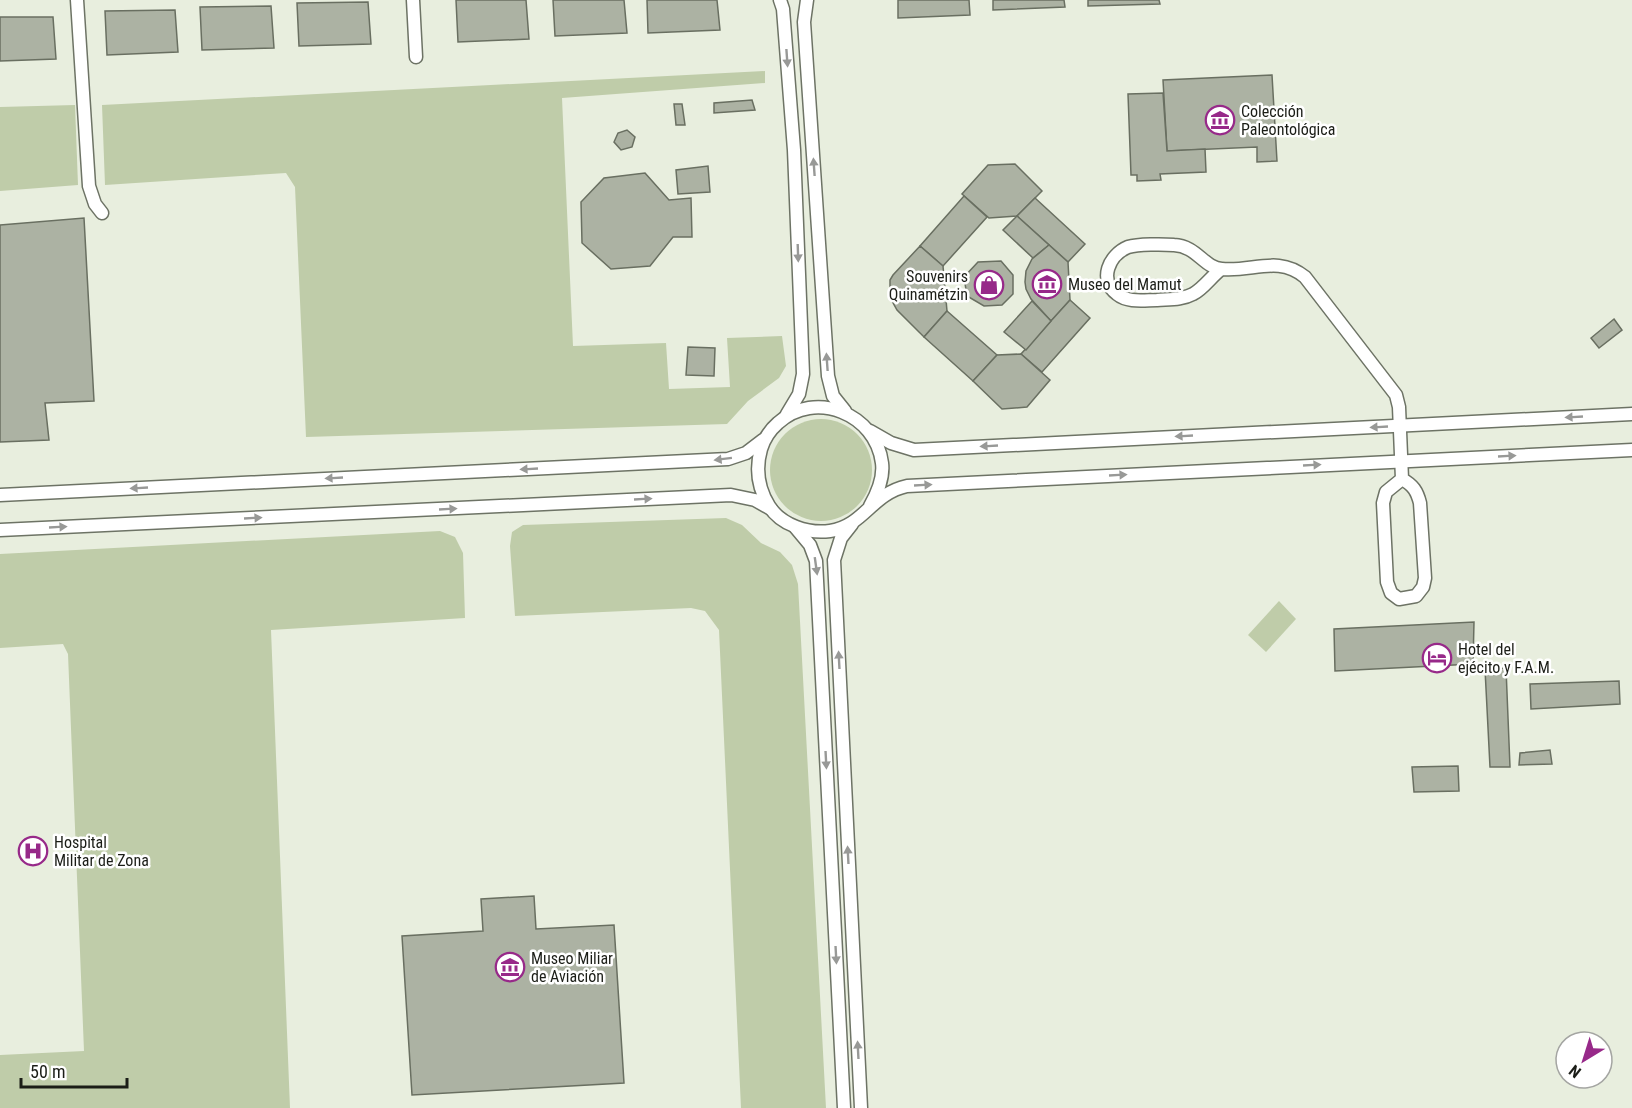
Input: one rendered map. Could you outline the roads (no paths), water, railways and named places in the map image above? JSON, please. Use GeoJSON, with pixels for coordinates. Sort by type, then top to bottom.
{"type":"FeatureCollection","features":[{"type":"Feature","properties":{"kind":"street"},"geometry":{"type":"LineString","coordinates":[[77,0],[89,186],[95,204],[102,213]]}},
{"type":"Feature","properties":{"kind":"street"},"geometry":{"type":"LineString","coordinates":[[413,0],[416,57]]}},
{"type":"Feature","properties":{"kind":"street"},"geometry":{"type":"LineString","coordinates":[[780,0],[783,9],[794,150],[803,374],[795,404],[784,418]]}},
{"type":"Feature","properties":{"kind":"street"},"geometry":{"type":"LineString","coordinates":[[807,0],[804,22],[828,376],[833,396],[848,414]]}},
{"type":"Feature","properties":{"kind":"street"},"geometry":{"type":"LineString","coordinates":[[1220,270],[1195,293],[1180,299],[1157,300],[1133,300],[1117,294],[1109,285],[1106,273],[1109,262],[1129,247],[1176,245],[1190,248],[1210,266],[1220,270],[1280,265],[1298,271],[1396,395],[1402,479]]}},
{"type":"Feature","properties":{"kind":"street"},"geometry":{"type":"LineString","coordinates":[[0,495],[728,459],[753,449],[784,418],[798,410],[815,407],[832,408],[848,414],[880,438],[914,450],[1632,414]]}},
{"type":"Feature","properties":{"kind":"street"},"geometry":{"type":"LineString","coordinates":[[862,423],[879,448],[882,463],[882,478],[878,493],[870,506]]}},
{"type":"Feature","properties":{"kind":"street"},"geometry":{"type":"LineString","coordinates":[[771,429],[762,444],[758,460],[758,477],[762,494],[771,509]]}},
{"type":"Feature","properties":{"kind":"street"},"geometry":{"type":"LineString","coordinates":[[861,1108],[834,560],[841,538],[870,506],[883,495],[907,486],[1632,450]]}},
{"type":"Feature","properties":{"kind":"street"},"geometry":{"type":"LineString","coordinates":[[1402,479],[1412,484],[1420,503],[1425,578],[1423,587],[1416,596],[1399,598],[1392,593],[1387,582],[1383,502],[1386,492],[1402,479]]}},
{"type":"Feature","properties":{"kind":"street"},"geometry":{"type":"LineString","coordinates":[[0,530],[732,495],[755,500],[771,509],[805,538],[816,561],[844,1108]]}},
{"type":"Feature","properties":{"kind":"street"},"geometry":{"type":"LineString","coordinates":[[784,520],[798,528],[830,531],[846,526],[859,518]]}},
{"type":"Feature","properties":{"kind":"place","name":"Colección Paleontológica"},"geometry":{"type":"Point","coordinates":[1220,120]}},
{"type":"Feature","properties":{"kind":"place","name":"Museo del Mamut"},"geometry":{"type":"Point","coordinates":[1047,284]}},
{"type":"Feature","properties":{"kind":"place","name":"Souvenirs Quinamétzin"},"geometry":{"type":"Point","coordinates":[989,285]}},
{"type":"Feature","properties":{"kind":"place","name":"Hotel del ejécito y F.A.M."},"geometry":{"type":"Point","coordinates":[1437,658]}},
{"type":"Feature","properties":{"kind":"place","name":"Hospital Militar de Zona"},"geometry":{"type":"Point","coordinates":[33,851]}},
{"type":"Feature","properties":{"kind":"place","name":"Museo Miliar de Aviación"},"geometry":{"type":"Point","coordinates":[510,967]}}]}
